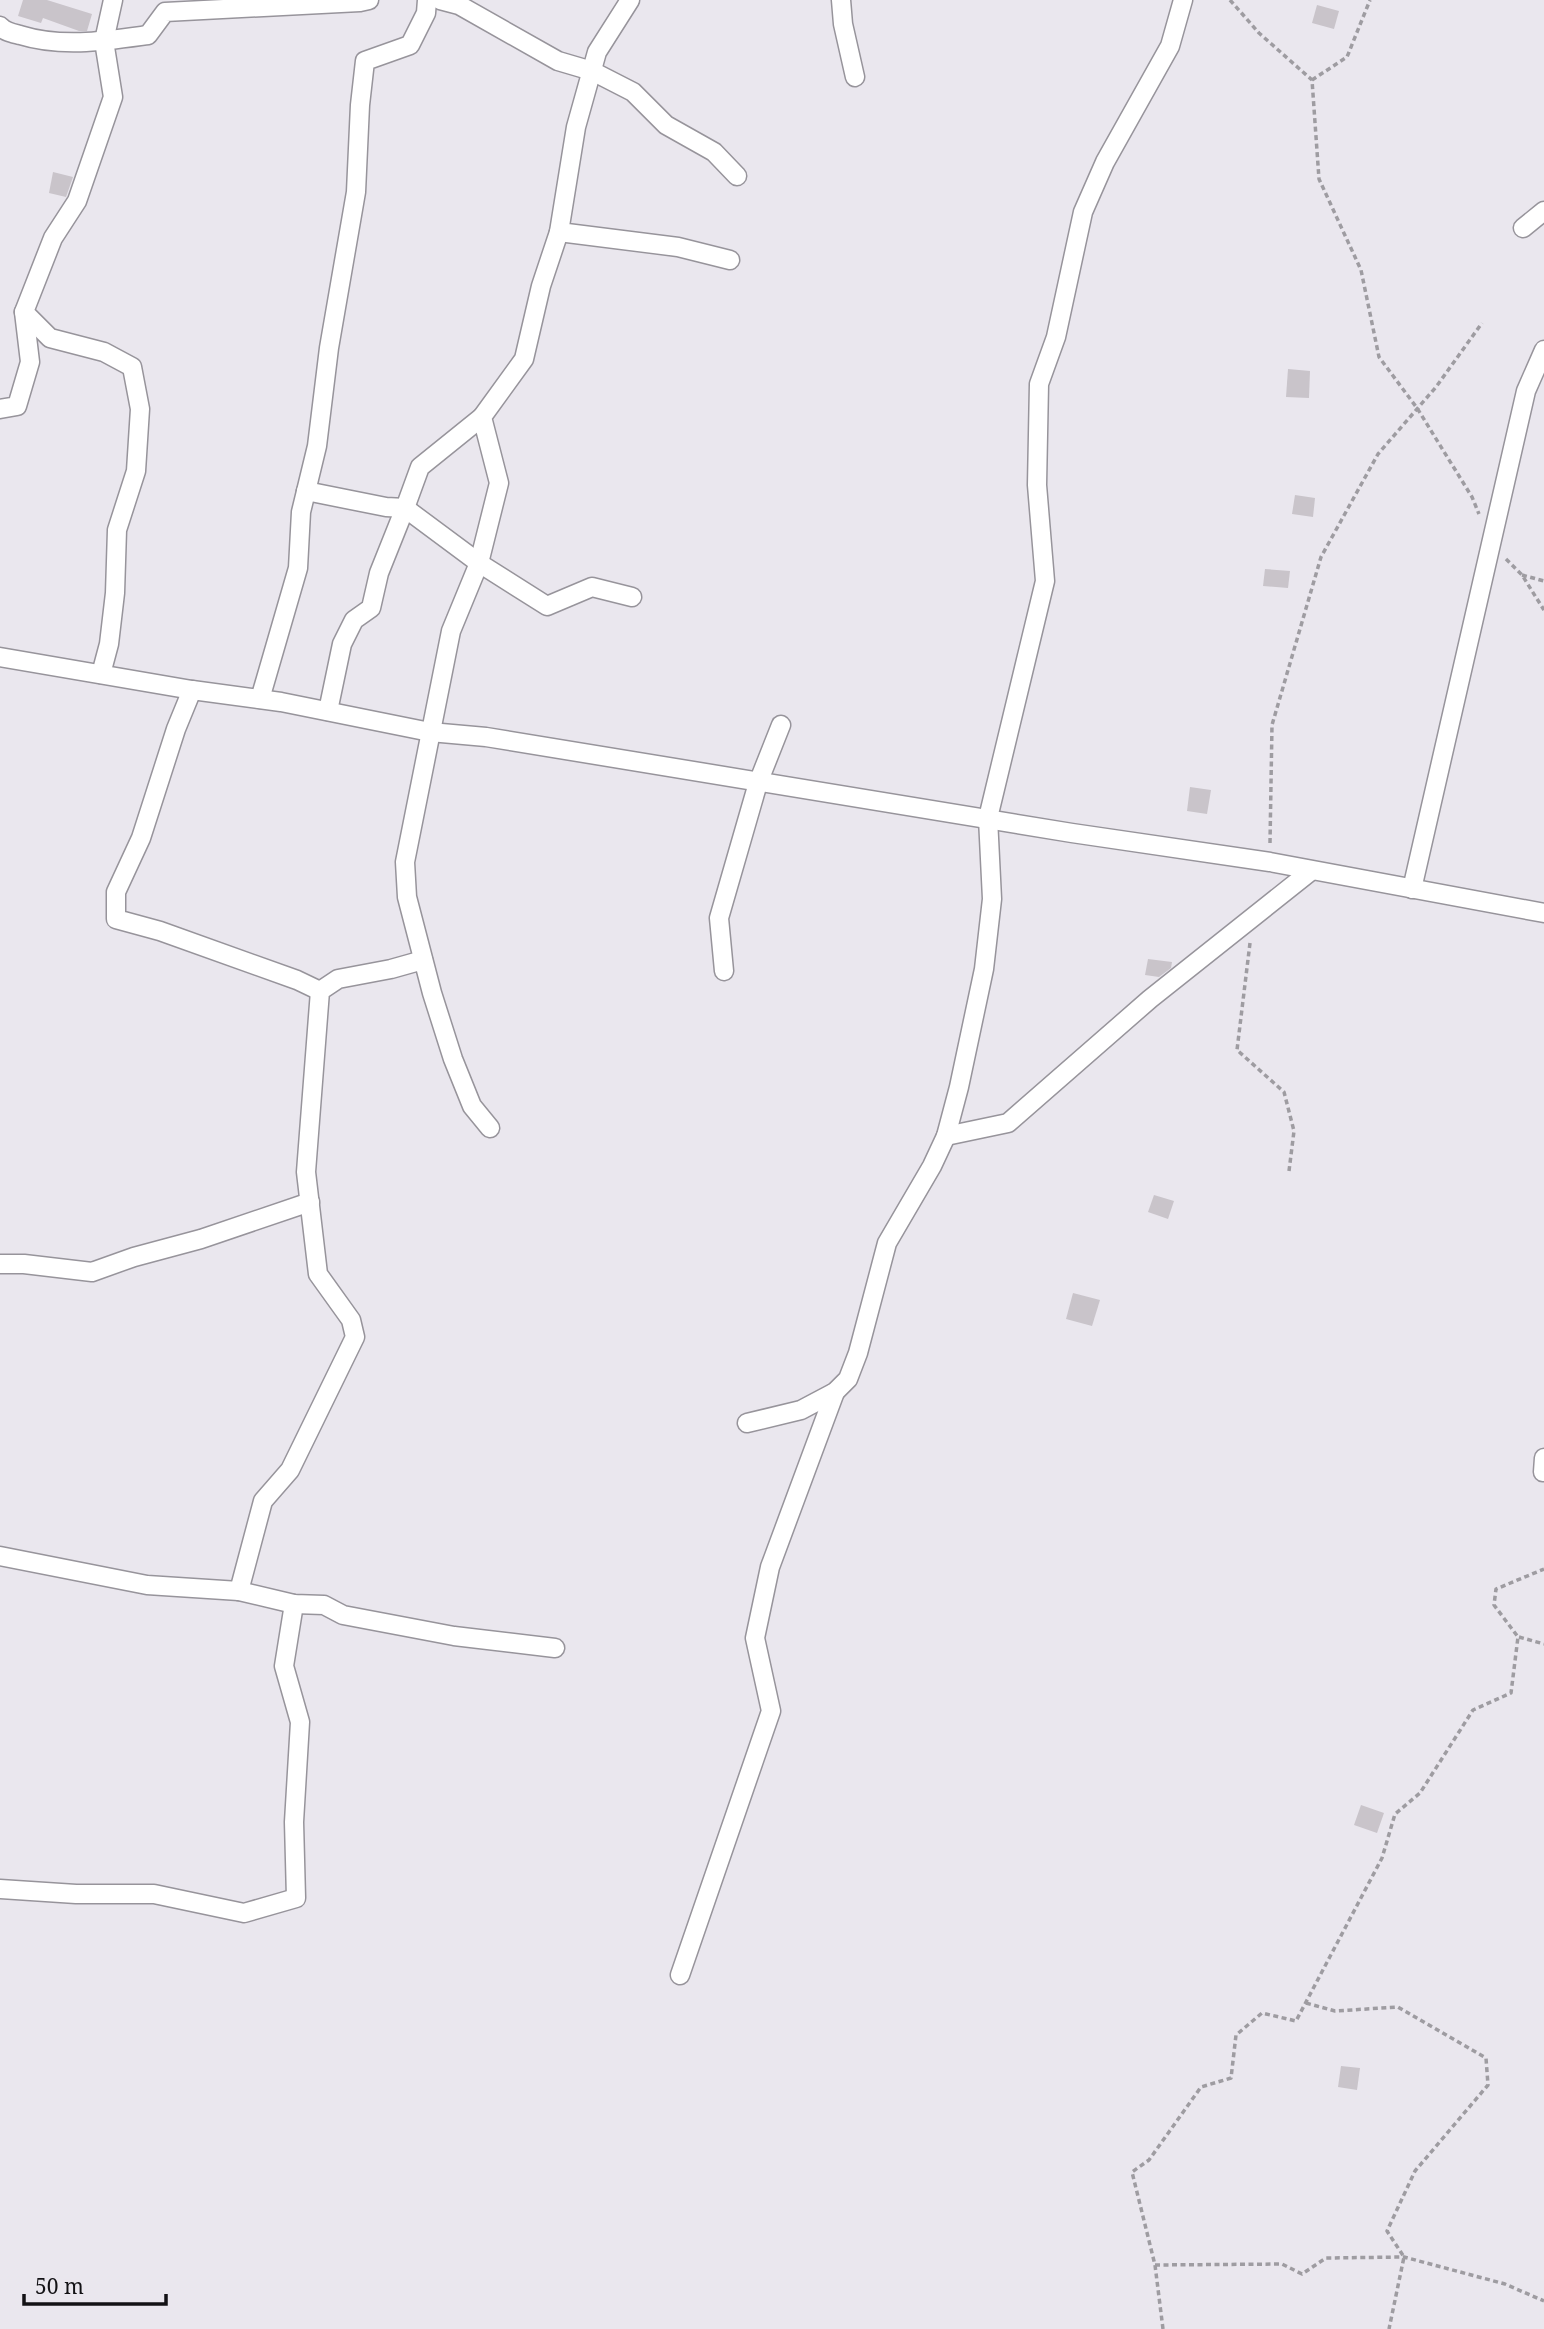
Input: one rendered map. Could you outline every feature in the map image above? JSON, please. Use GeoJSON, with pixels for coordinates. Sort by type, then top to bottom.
{"type":"FeatureCollection","features":[{"type":"Feature","properties":{"kind":"street"},"geometry":{"type":"LineString","coordinates":[[0,409],[17,406],[30,362],[23,312],[53,238],[77,201],[113,97],[104,41],[113,0]]}},
{"type":"Feature","properties":{"kind":"street"},"geometry":{"type":"LineString","coordinates":[[0,26],[4,31],[37,40],[62,43],[104,41],[148,35],[165,12],[369,0]]}},
{"type":"Feature","properties":{"kind":"street"},"geometry":{"type":"LineString","coordinates":[[260,699],[298,568],[301,512],[317,446],[329,348],[356,192],[365,61],[410,45],[426,13],[427,0]]}},
{"type":"Feature","properties":{"kind":"street"},"geometry":{"type":"LineString","coordinates":[[440,0],[459,5],[558,61],[592,71],[633,92],[666,125],[714,152],[737,176]]}},
{"type":"Feature","properties":{"kind":"street"},"geometry":{"type":"LineString","coordinates":[[328,712],[342,644],[354,620],[371,608],[379,573],[420,467],[482,416],[524,359],[541,286],[559,232],[576,127],[597,52],[630,0]]}},
{"type":"Feature","properties":{"kind":"street"},"geometry":{"type":"LineString","coordinates":[[841,0],[855,77]]}},
{"type":"Feature","properties":{"kind":"street"},"geometry":{"type":"LineString","coordinates":[[747,1423],[802,1410],[835,1392],[848,1379],[858,1353],[887,1243],[932,1166],[946,1136],[984,969],[992,900],[988,818],[1045,581],[1037,485],[1039,384],[1056,337],[1083,212],[1105,162],[1170,46],[1183,0]]}},
{"type":"Feature","properties":{"kind":"street"},"geometry":{"type":"LineString","coordinates":[[1523,228],[1544,211]]}},
{"type":"Feature","properties":{"kind":"street"},"geometry":{"type":"LineString","coordinates":[[559,232],[678,247],[730,260]]}},
{"type":"Feature","properties":{"kind":"street"},"geometry":{"type":"LineString","coordinates":[[23,312],[50,338],[104,352],[132,367],[140,409],[136,471],[117,530],[115,593],[101,674]]}},
{"type":"Feature","properties":{"kind":"street"},"geometry":{"type":"LineString","coordinates":[[1412,889],[1526,391],[1544,350]]}},
{"type":"Feature","properties":{"kind":"street"},"geometry":{"type":"LineString","coordinates":[[482,416],[499,483],[479,563],[451,631],[405,862],[407,897],[453,1059],[472,1106],[490,1128]]}},
{"type":"Feature","properties":{"kind":"street"},"geometry":{"type":"LineString","coordinates":[[306,491],[386,507],[405,508],[479,563],[547,606],[592,587],[632,597]]}},
{"type":"Feature","properties":{"kind":"street"},"geometry":{"type":"LineString","coordinates":[[0,656],[192,690],[260,699],[430,732],[486,737],[758,783],[1270,862],[1544,913]]}},
{"type":"Feature","properties":{"kind":"street"},"geometry":{"type":"LineString","coordinates":[[192,690],[176,729],[141,838],[116,892],[116,919],[160,931],[297,980],[320,991]]}},
{"type":"Feature","properties":{"kind":"street"},"geometry":{"type":"LineString","coordinates":[[724,971],[719,918],[758,783],[781,725]]}},
{"type":"Feature","properties":{"kind":"street"},"geometry":{"type":"LineString","coordinates":[[946,1136],[1008,1123],[1150,999],[1311,871]]}},
{"type":"Feature","properties":{"kind":"street"},"geometry":{"type":"LineString","coordinates":[[320,991],[338,979],[423,960]]}},
{"type":"Feature","properties":{"kind":"street"},"geometry":{"type":"LineString","coordinates":[[239,1591],[263,1501],[290,1471],[355,1337],[351,1320],[318,1274],[306,1172],[320,991]]}},
{"type":"Feature","properties":{"kind":"street"},"geometry":{"type":"LineString","coordinates":[[0,1264],[92,1272],[310,1202]]}},
{"type":"Feature","properties":{"kind":"street"},"geometry":{"type":"LineString","coordinates":[[680,1975],[771,1711],[755,1638],[770,1567],[835,1392]]}},
{"type":"Feature","properties":{"kind":"street"},"geometry":{"type":"LineString","coordinates":[[0,1556],[147,1585],[239,1591],[294,1604],[324,1605],[342,1615],[454,1636],[555,1648]]}},
{"type":"Feature","properties":{"kind":"street"},"geometry":{"type":"LineString","coordinates":[[0,1889],[154,1895],[244,1913],[296,1898],[294,1822],[300,1722],[284,1667],[294,1604]]}},
{"type":"Feature","properties":{"kind":"path"},"geometry":{"type":"LineString","coordinates":[[1230,0],[1259,33],[1312,80],[1318,180],[1361,271],[1379,357],[1417,408],[1472,497],[1490,543],[1522,575],[1544,610]]}},
{"type":"Feature","properties":{"kind":"path"},"geometry":{"type":"LineString","coordinates":[[1312,80],[1347,57],[1370,0]]}},
{"type":"Feature","properties":{"kind":"path"},"geometry":{"type":"LineString","coordinates":[[1270,862],[1272,724],[1321,557],[1378,454],[1482,323]]}},
{"type":"Feature","properties":{"kind":"path"},"geometry":{"type":"LineString","coordinates":[[1522,575],[1544,581]]}},
{"type":"Feature","properties":{"kind":"path"},"geometry":{"type":"LineString","coordinates":[[1254,917],[1237,1049],[1284,1092],[1294,1130],[1289,1171]]}},
{"type":"Feature","properties":{"kind":"path"},"geometry":{"type":"LineString","coordinates":[[1544,1569],[1496,1589],[1494,1605],[1518,1637],[1544,1644]]}},
{"type":"Feature","properties":{"kind":"path"},"geometry":{"type":"LineString","coordinates":[[1163,2329],[1154,2264],[1132,2172],[1149,2160],[1201,2087],[1231,2078],[1236,2035],[1262,2013],[1296,2021],[1382,1857],[1395,1814],[1420,1793],[1473,1710],[1511,1693],[1518,1637]]}},
{"type":"Feature","properties":{"kind":"path"},"geometry":{"type":"LineString","coordinates":[[1305,2003],[1335,2011],[1398,2007],[1486,2058],[1488,2085],[1415,2171],[1387,2231],[1404,2257],[1389,2329]]}},
{"type":"Feature","properties":{"kind":"path"},"geometry":{"type":"LineString","coordinates":[[1154,2264],[1282,2264],[1302,2274],[1326,2258],[1404,2257],[1505,2284],[1544,2301]]}},
{"type":"Feature","properties":{"kind":"building"},"geometry":{"type":"Polygon","coordinates":[[[23,0],[47,0],[92,14],[87,31],[79,31],[43,18],[41,23],[18,16],[23,0]]]}},
{"type":"Feature","properties":{"kind":"building"},"geometry":{"type":"Polygon","coordinates":[[[1317,5],[1339,11],[1334,29],[1312,23],[1317,5]]]}},
{"type":"Feature","properties":{"kind":"building"},"geometry":{"type":"Polygon","coordinates":[[[53,172],[73,177],[66,197],[49,193],[53,172]]]}},
{"type":"Feature","properties":{"kind":"building"},"geometry":{"type":"Polygon","coordinates":[[[1288,369],[1310,371],[1309,398],[1286,397],[1288,369]]]}},
{"type":"Feature","properties":{"kind":"building"},"geometry":{"type":"Polygon","coordinates":[[[1295,495],[1315,498],[1313,517],[1292,514],[1295,495]]]}},
{"type":"Feature","properties":{"kind":"building"},"geometry":{"type":"Polygon","coordinates":[[[1265,569],[1290,571],[1288,588],[1263,586],[1265,569]]]}},
{"type":"Feature","properties":{"kind":"building"},"geometry":{"type":"Polygon","coordinates":[[[1190,787],[1211,790],[1207,814],[1187,811],[1190,787]]]}},
{"type":"Feature","properties":{"kind":"building"},"geometry":{"type":"Polygon","coordinates":[[[1148,959],[1172,962],[1171,968],[1159,977],[1145,975],[1148,959]]]}},
{"type":"Feature","properties":{"kind":"building"},"geometry":{"type":"Polygon","coordinates":[[[1154,1195],[1174,1201],[1168,1219],[1148,1212],[1154,1195]]]}},
{"type":"Feature","properties":{"kind":"building"},"geometry":{"type":"Polygon","coordinates":[[[1073,1293],[1100,1300],[1092,1326],[1066,1319],[1073,1293]]]}},
{"type":"Feature","properties":{"kind":"building"},"geometry":{"type":"Polygon","coordinates":[[[1361,1805],[1384,1813],[1377,1833],[1354,1825],[1361,1805]]]}},
{"type":"Feature","properties":{"kind":"building"},"geometry":{"type":"Polygon","coordinates":[[[1341,2066],[1360,2068],[1357,2090],[1338,2087],[1341,2066]]]}}]}
